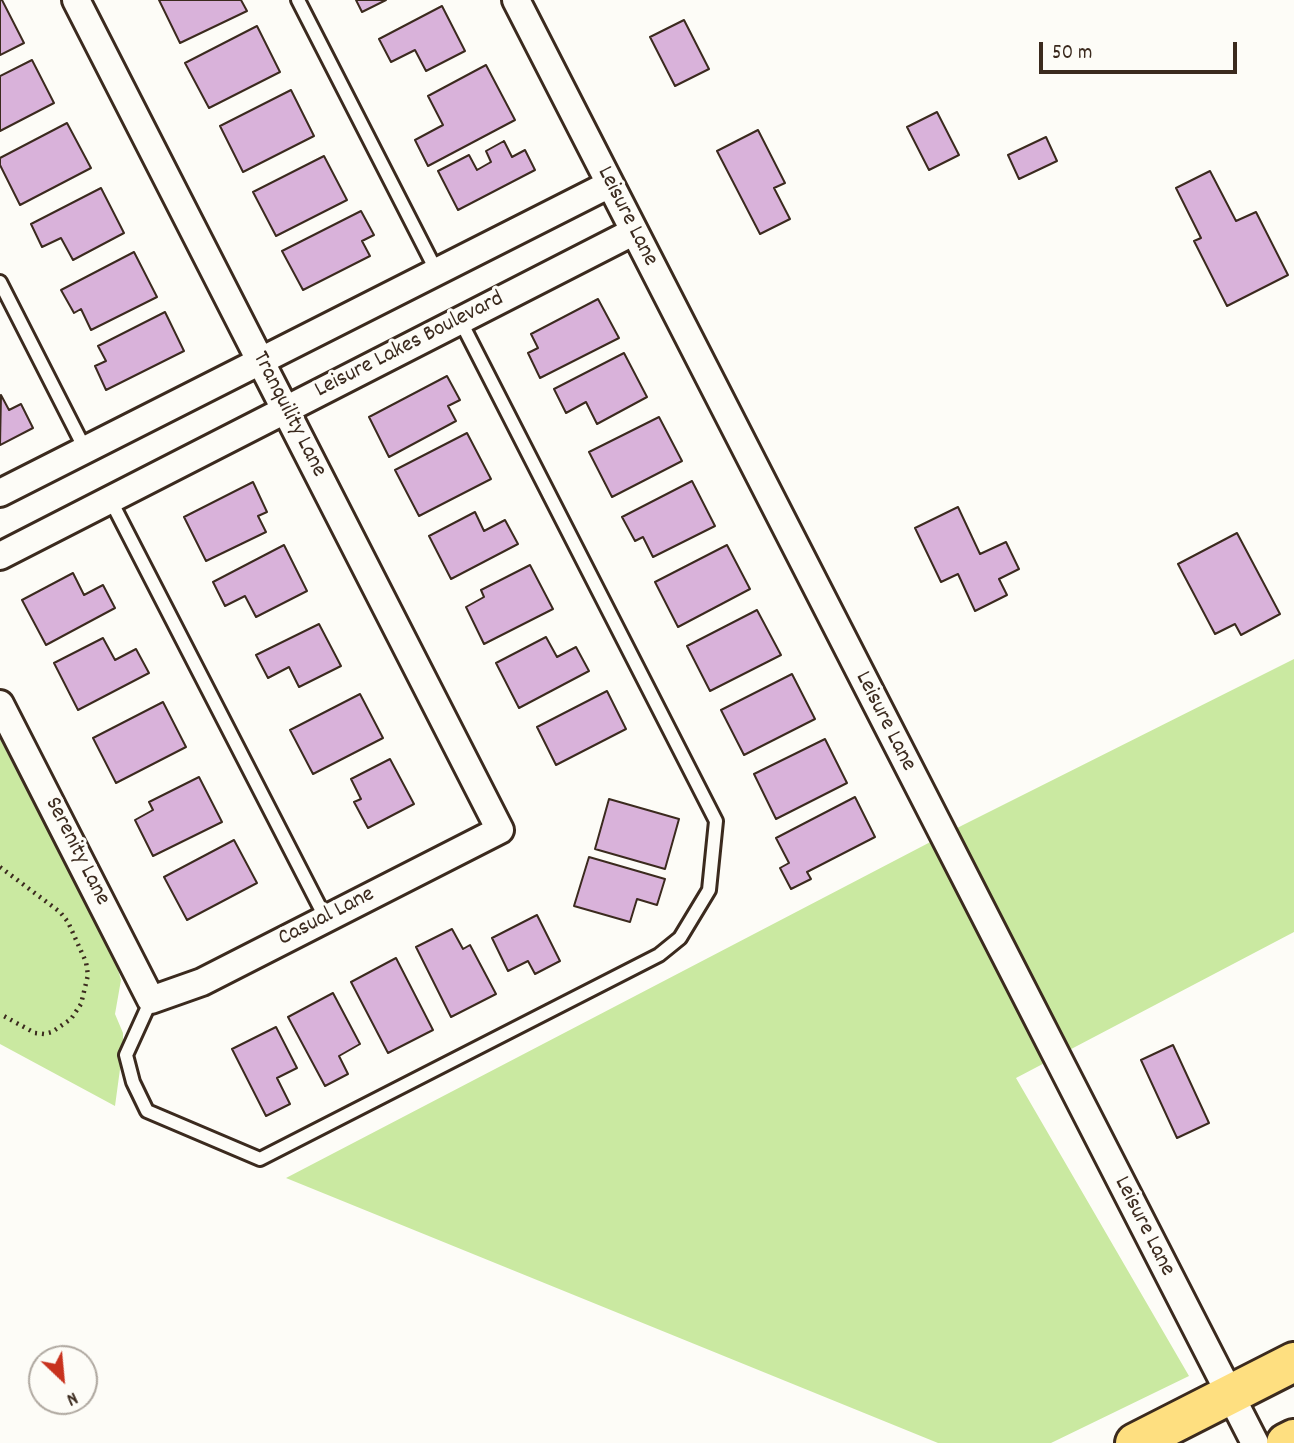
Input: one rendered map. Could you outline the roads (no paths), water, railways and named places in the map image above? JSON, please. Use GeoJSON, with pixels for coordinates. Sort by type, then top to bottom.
{"type":"FeatureCollection","features":[{"type":"Feature","properties":{"kind":"main road"},"geometry":{"type":"LineString","coordinates":[[1135,1443],[1294,1362]]}},
{"type":"Feature","properties":{"kind":"main road"},"geometry":{"type":"LineString","coordinates":[[1286,1443],[1294,1439]]}},
{"type":"Feature","properties":{"kind":"street","name":"Tranquility Lane"},"geometry":{"type":"LineString","coordinates":[[76,0],[500,830]]}},
{"type":"Feature","properties":{"kind":"street","name":"Leisure Lane"},"geometry":{"type":"LineString","coordinates":[[516,0],[1255,1443]]}},
{"type":"Feature","properties":{"kind":"street"},"geometry":{"type":"LineString","coordinates":[[0,493],[610,184]]}},
{"type":"Feature","properties":{"kind":"street","name":"Leisure Lakes Boulevard"},"geometry":{"type":"LineString","coordinates":[[0,556],[633,232]]}},
{"type":"Feature","properties":{"kind":"street","name":"Serenity Lane"},"geometry":{"type":"LineString","coordinates":[[0,704],[151,1000]]}},
{"type":"Feature","properties":{"kind":"street","name":"Casual Lane"},"geometry":{"type":"LineString","coordinates":[[151,1000],[202,982],[500,830]]}},
{"type":"Feature","properties":{"kind":"lane"},"geometry":{"type":"LineString","coordinates":[[298,0],[437,272]]}},
{"type":"Feature","properties":{"kind":"lane"},"geometry":{"type":"LineString","coordinates":[[0,282],[87,451]]}},
{"type":"Feature","properties":{"kind":"lane"},"geometry":{"type":"LineString","coordinates":[[151,1000],[126,1055],[133,1082],[147,1111],[260,1159],[659,955],[680,938],[709,890],[716,821],[460,320]]}},
{"type":"Feature","properties":{"kind":"lane"},"geometry":{"type":"LineString","coordinates":[[110,499],[326,919]]}}]}
